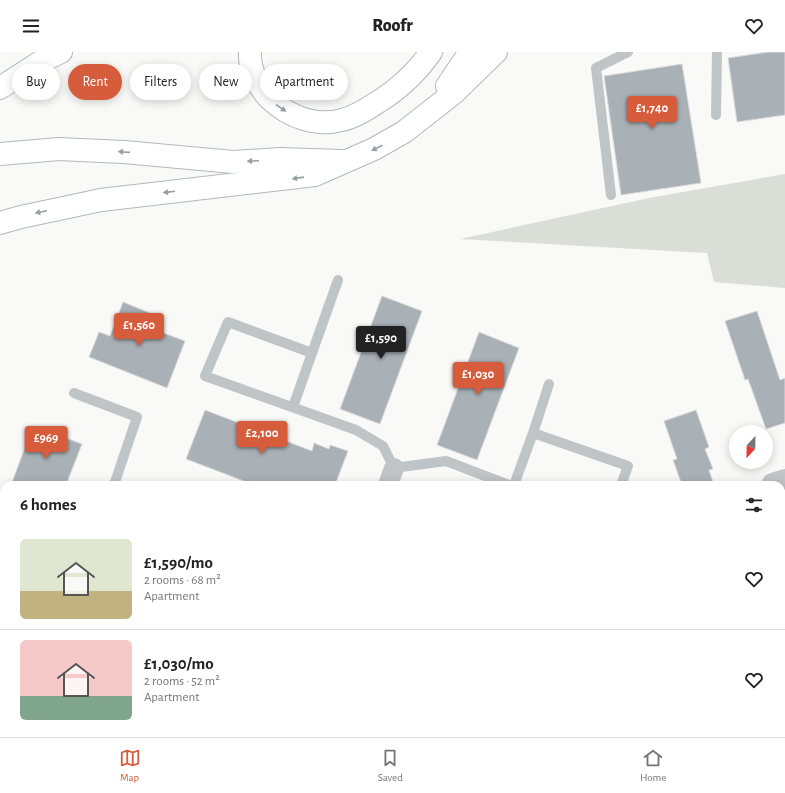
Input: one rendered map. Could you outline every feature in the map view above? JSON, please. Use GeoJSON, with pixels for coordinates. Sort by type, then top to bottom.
{"type":"FeatureCollection","features":[{"type":"Feature","properties":{"kind":"main road"},"geometry":{"type":"LineString","coordinates":[[0,88],[42,61],[61,52]]}},
{"type":"Feature","properties":{"kind":"main road"},"geometry":{"type":"LineString","coordinates":[[250,52],[254,75],[262,91],[276,105],[292,115],[309,121],[326,123],[343,120],[361,112],[384,98],[418,70],[431,52]]}},
{"type":"Feature","properties":{"kind":"main road"},"geometry":{"type":"LineString","coordinates":[[404,132],[440,95],[453,79],[470,52]]}},
{"type":"Feature","properties":{"kind":"main road"},"geometry":{"type":"LineString","coordinates":[[0,223],[20,217],[101,200],[315,175],[386,143],[404,132],[455,92],[496,52]]}},
{"type":"Feature","properties":{"kind":"main road"},"geometry":{"type":"LineString","coordinates":[[0,154],[60,149],[124,152],[233,162],[280,159],[348,161]]}},
{"type":"Feature","properties":{"kind":"lane"},"geometry":{"type":"LineString","coordinates":[[612,195],[596,68],[628,52]]}},
{"type":"Feature","properties":{"kind":"lane"},"geometry":{"type":"LineString","coordinates":[[716,115],[717,52]]}},
{"type":"Feature","properties":{"kind":"lane"},"geometry":{"type":"LineString","coordinates":[[293,408],[338,280]]}},
{"type":"Feature","properties":{"kind":"lane"},"geometry":{"type":"LineString","coordinates":[[312,353],[228,322],[205,376],[356,430],[384,446],[391,476],[446,461],[498,481]]}},
{"type":"Feature","properties":{"kind":"lane"},"geometry":{"type":"LineString","coordinates":[[515,481],[549,384]]}},
{"type":"Feature","properties":{"kind":"lane"},"geometry":{"type":"LineString","coordinates":[[74,393],[137,417],[115,481]]}},
{"type":"Feature","properties":{"kind":"lane"},"geometry":{"type":"LineString","coordinates":[[533,433],[628,466],[622,481]]}},
{"type":"Feature","properties":{"kind":"shaded area"},"geometry":{"type":"Polygon","coordinates":[[[785,174],[785,288],[714,282],[707,253],[460,239],[649,198],[785,174]]]}},
{"type":"Feature","properties":{"kind":"building"},"geometry":{"type":"Polygon","coordinates":[[[768,52],[785,52],[785,115],[737,122],[728,58],[768,52]]]}},
{"type":"Feature","properties":{"kind":"building"},"geometry":{"type":"Polygon","coordinates":[[[682,64],[701,183],[621,195],[604,76],[682,64]]]}},
{"type":"Feature","properties":{"kind":"building"},"geometry":{"type":"Polygon","coordinates":[[[382,296],[422,311],[380,424],[340,409],[382,296]]]}},
{"type":"Feature","properties":{"kind":"building"},"geometry":{"type":"Polygon","coordinates":[[[123,302],[155,315],[150,328],[185,341],[167,388],[89,357],[99,332],[110,336],[123,302]]]}},
{"type":"Feature","properties":{"kind":"building"},"geometry":{"type":"Polygon","coordinates":[[[757,311],[780,380],[785,378],[785,423],[773,427],[773,425],[765,425],[748,379],[745,380],[725,321],[757,311]]]}},
{"type":"Feature","properties":{"kind":"building"},"geometry":{"type":"Polygon","coordinates":[[[479,332],[519,348],[477,460],[437,445],[479,332]]]}},
{"type":"Feature","properties":{"kind":"building"},"geometry":{"type":"Polygon","coordinates":[[[205,410],[312,451],[314,443],[329,449],[330,445],[348,451],[337,481],[244,481],[186,459],[205,410]]]}},
{"type":"Feature","properties":{"kind":"building"},"geometry":{"type":"Polygon","coordinates":[[[696,410],[709,447],[705,449],[713,469],[709,470],[713,481],[681,481],[673,460],[677,459],[664,421],[696,410]]]}},
{"type":"Feature","properties":{"kind":"building"},"geometry":{"type":"Polygon","coordinates":[[[33,426],[82,444],[68,481],[12,481],[33,426]]]}}]}
